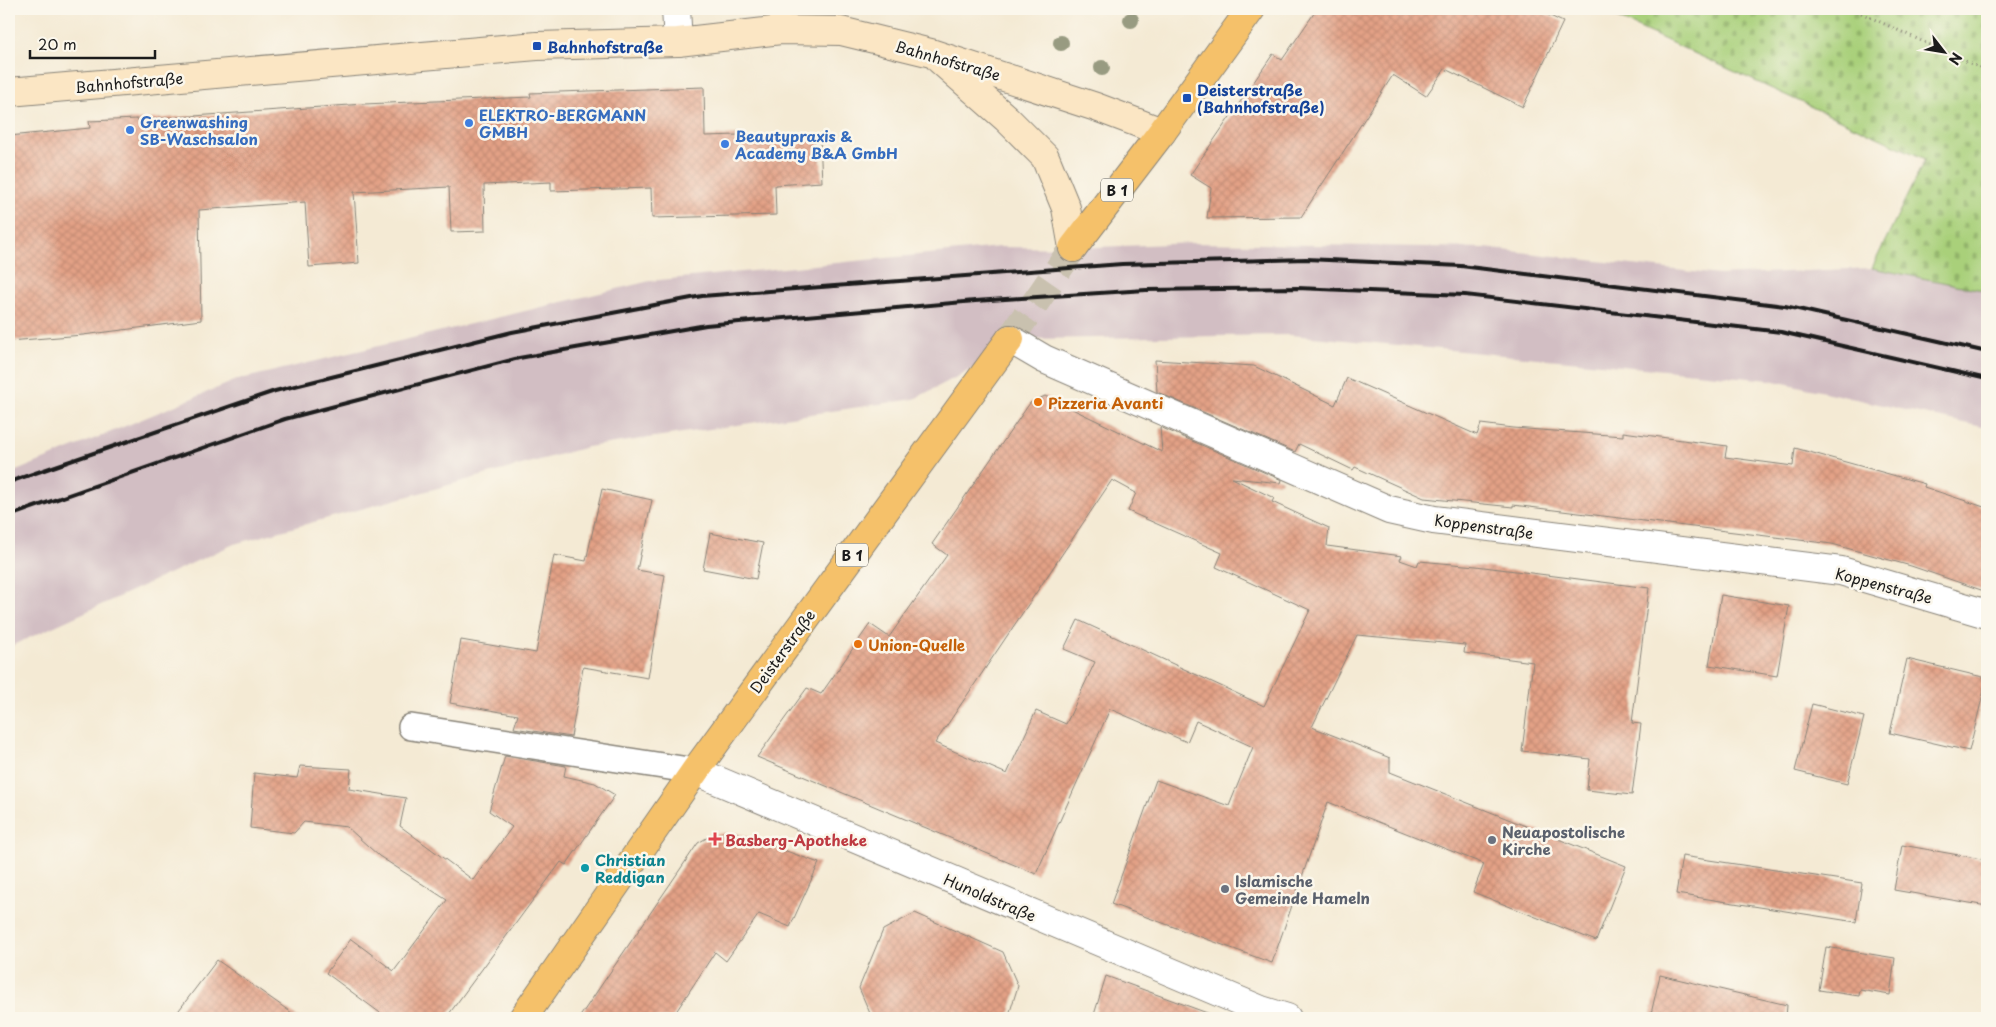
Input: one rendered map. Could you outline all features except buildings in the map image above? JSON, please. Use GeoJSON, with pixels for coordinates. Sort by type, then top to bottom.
{"type":"FeatureCollection","features":[{"type":"Feature","properties":{"kind":"main road","name":"B 1"},"geometry":{"type":"LineString","coordinates":[[1073,248],[1162,132],[1251,9]]}},
{"type":"Feature","properties":{"kind":"main road","name":"Deisterstraße"},"geometry":{"type":"LineString","coordinates":[[558,965],[695,771],[1010,339]]}},
{"type":"Feature","properties":{"kind":"main road","name":"B 1"},"geometry":{"type":"LineString","coordinates":[[523,1018],[558,965]]}},
{"type":"Feature","properties":{"kind":"main road","name":"B 1"},"geometry":{"type":"LineString","coordinates":[[539,1018],[558,965]]}},
{"type":"Feature","properties":{"kind":"street"},"geometry":{"type":"LineString","coordinates":[[676,9],[678,42]]}},
{"type":"Feature","properties":{"kind":"street","name":"Bahnhofstraße"},"geometry":{"type":"LineString","coordinates":[[9,92],[537,46],[678,42],[781,30],[841,31],[931,53],[1096,107],[1162,132]]}},
{"type":"Feature","properties":{"kind":"street"},"geometry":{"type":"LineString","coordinates":[[931,53],[1007,119],[1045,157],[1066,208],[1073,248]]}},
{"type":"Feature","properties":{"kind":"street","name":"Koppenstraße"},"geometry":{"type":"LineString","coordinates":[[1010,339],[1044,359],[1389,510],[1434,520],[1841,571],[1987,614]]}},
{"type":"Feature","properties":{"kind":"street","name":"Hunoldstraße"},"geometry":{"type":"LineString","coordinates":[[695,771],[1252,1007],[1287,1018]]}},
{"type":"Feature","properties":{"kind":"lane"},"geometry":{"type":"LineString","coordinates":[[411,727],[695,771]]}},
{"type":"Feature","properties":{"kind":"path"},"geometry":{"type":"LineString","coordinates":[[1852,9],[1987,71]]}},
{"type":"Feature","properties":{"kind":"shaded area"},"geometry":{"type":"Polygon","coordinates":[[[1194,243],[1485,248],[1719,275],[1872,268],[1987,291],[1987,428],[1770,380],[1291,335],[1030,339],[914,399],[587,447],[234,544],[9,647],[9,474],[237,380],[650,281],[1000,247],[1073,248],[1194,243]]]}},
{"type":"Feature","properties":{"kind":"green space"},"geometry":{"type":"Polygon","coordinates":[[[1598,9],[1987,9],[1987,291],[1872,268],[1925,159],[1598,9]]]}},
{"type":"Feature","properties":{"kind":"tunnel"},"geometry":{"type":"LineString","coordinates":[[1010,339],[1073,248]]}},
{"type":"Feature","properties":{"kind":"railway"},"geometry":{"type":"LineString","coordinates":[[9,482],[275,391],[512,332],[702,296],[1122,264],[1306,259],[1461,266],[1785,306],[1987,352]]}},
{"type":"Feature","properties":{"kind":"railway"},"geometry":{"type":"LineString","coordinates":[[9,516],[285,419],[519,358],[706,325],[975,301],[1146,290],[1297,288],[1465,295],[1781,332],[1987,379]]}},
{"type":"Feature","properties":{"kind":"place","name":"Bahnhofstraße"},"geometry":{"type":"Point","coordinates":[537,46]}},
{"type":"Feature","properties":{"kind":"place","name":"Deisterstraße (Bahnhofstraße)"},"geometry":{"type":"Point","coordinates":[1187,98]}},
{"type":"Feature","properties":{"kind":"place","name":"ELEKTRO-BERGMANN GMBH"},"geometry":{"type":"Point","coordinates":[469,123]}},
{"type":"Feature","properties":{"kind":"place","name":"Greenwashing SB-Waschsalon"},"geometry":{"type":"Point","coordinates":[130,130]}},
{"type":"Feature","properties":{"kind":"place","name":"Beautypraxis & Academy B&A GmbH"},"geometry":{"type":"Point","coordinates":[725,144]}},
{"type":"Feature","properties":{"kind":"place","name":"Pizzeria Avanti"},"geometry":{"type":"Point","coordinates":[1038,402]}},
{"type":"Feature","properties":{"kind":"place","name":"Union-Quelle"},"geometry":{"type":"Point","coordinates":[858,644]}},
{"type":"Feature","properties":{"kind":"place","name":"Basberg-Apotheke"},"geometry":{"type":"Point","coordinates":[715,839]}},
{"type":"Feature","properties":{"kind":"place","name":"Neuapostolische Kirche"},"geometry":{"type":"Point","coordinates":[1492,840]}},
{"type":"Feature","properties":{"kind":"place","name":"Christian Reddigan"},"geometry":{"type":"Point","coordinates":[585,868]}},
{"type":"Feature","properties":{"kind":"place","name":"Islamische Gemeinde Hameln"},"geometry":{"type":"Point","coordinates":[1225,889]}}]}
